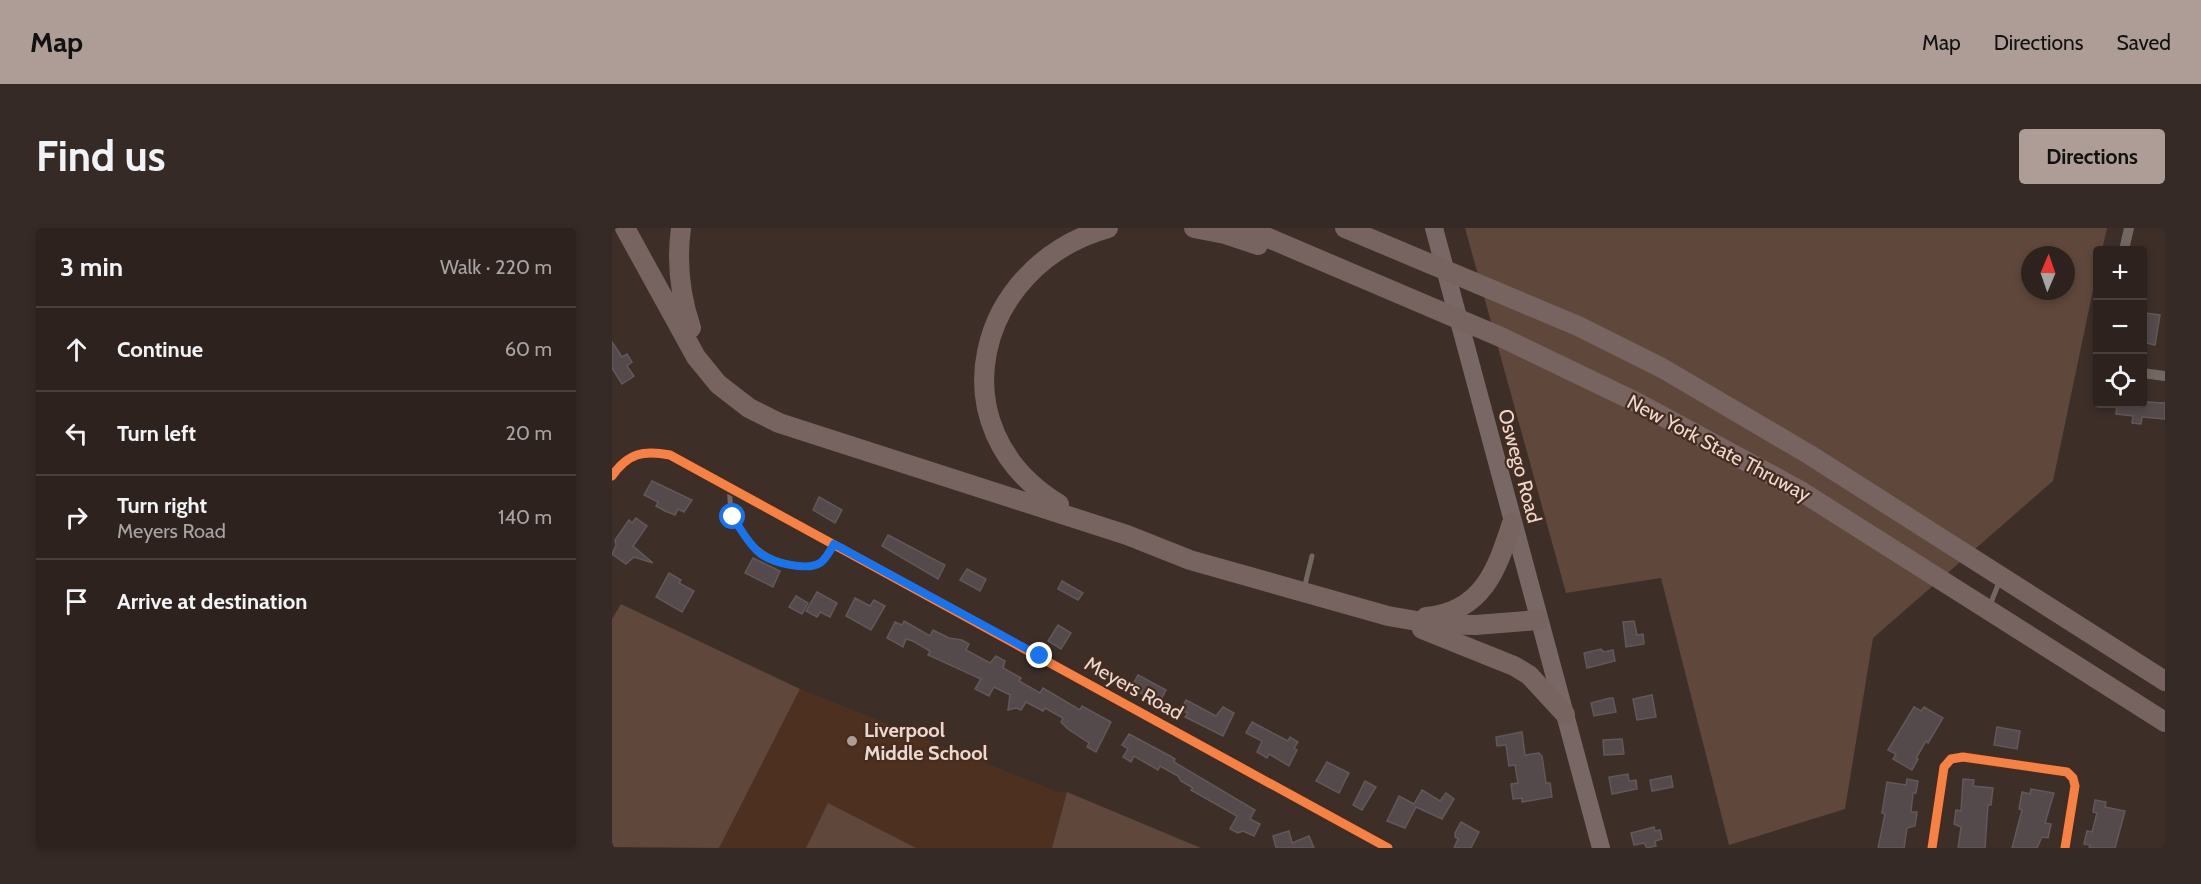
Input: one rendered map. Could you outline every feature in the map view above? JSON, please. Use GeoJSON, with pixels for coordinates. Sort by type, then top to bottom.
{"type":"FeatureCollection","features":[{"type":"Feature","properties":{"kind":"highway"},"geometry":{"type":"LineString","coordinates":[[625,228],[696,357],[718,384],[749,408],[779,423],[1127,536],[1190,560],[1388,616],[1514,666],[1528,675],[1565,714]]}},
{"type":"Feature","properties":{"kind":"highway"},"geometry":{"type":"LineString","coordinates":[[672,228],[669,250],[670,292],[680,326]]}},
{"type":"Feature","properties":{"kind":"highway"},"geometry":{"type":"LineString","coordinates":[[681,228],[678,278],[682,302],[692,331],[708,359],[743,393],[766,407],[797,420],[1183,546],[1261,580]]}},
{"type":"Feature","properties":{"kind":"highway"},"geometry":{"type":"LineString","coordinates":[[1059,504],[1036,490],[1018,473],[1001,447],[990,418],[985,394],[985,368],[990,341],[999,314],[1013,291],[1032,269],[1055,250],[1087,234],[1108,228]]}},
{"type":"Feature","properties":{"kind":"highway"},"geometry":{"type":"LineString","coordinates":[[1194,228],[1225,234],[1327,268],[1352,273]]}},
{"type":"Feature","properties":{"kind":"highway","name":"New York State Thruway"},"geometry":{"type":"LineString","coordinates":[[1245,228],[1503,338],[1638,403],[1799,489],[2165,722]]}},
{"type":"Feature","properties":{"kind":"highway","name":"New York State Thruway"},"geometry":{"type":"LineString","coordinates":[[1345,228],[1578,326],[1662,368],[1810,455],[2165,681]]}},
{"type":"Feature","properties":{"kind":"highway"},"geometry":{"type":"LineString","coordinates":[[1366,228],[1411,254]]}},
{"type":"Feature","properties":{"kind":"highway"},"geometry":{"type":"LineString","coordinates":[[1388,616],[1436,616],[1459,608],[1479,594],[1493,576],[1512,523]]}},
{"type":"Feature","properties":{"kind":"highway"},"geometry":{"type":"LineString","coordinates":[[1388,616],[1445,625],[1538,620]]}},
{"type":"Feature","properties":{"kind":"main road","name":"Oswego Road"},"geometry":{"type":"LineString","coordinates":[[1434,228],[1601,848]]}},
{"type":"Feature","properties":{"kind":"street"},"geometry":{"type":"LineString","coordinates":[[2125,246],[2129,228]]}},
{"type":"Feature","properties":{"kind":"street"},"geometry":{"type":"LineString","coordinates":[[2147,374],[2165,376]]}},
{"type":"Feature","properties":{"kind":"street","name":"Meyers Road"},"geometry":{"type":"LineString","coordinates":[[612,476],[627,458],[635,453],[653,452],[670,455],[1388,848]]}},
{"type":"Feature","properties":{"kind":"street"},"geometry":{"type":"LineString","coordinates":[[1932,848],[1944,767],[1951,759],[1963,757],[2067,772],[2073,778],[2075,786],[2065,848]]}},
{"type":"Feature","properties":{"kind":"street"},"geometry":{"type":"LineString","coordinates":[[1363,848],[1367,837]]}},
{"type":"Feature","properties":{"kind":"lane"},"geometry":{"type":"LineString","coordinates":[[730,488],[729,501],[733,517],[761,554],[782,562],[818,564],[834,544]]}},
{"type":"Feature","properties":{"kind":"lane"},"geometry":{"type":"LineString","coordinates":[[1303,592],[1312,556]]}},
{"type":"Feature","properties":{"kind":"lane"},"geometry":{"type":"LineString","coordinates":[[1988,609],[2001,576]]}},
{"type":"Feature","properties":{"kind":"shaded area"},"geometry":{"type":"Polygon","coordinates":[[[1465,228],[2107,228],[2103,246],[2093,246],[2093,290],[2053,481],[1873,638],[1845,809],[1729,845],[1661,578],[1566,593],[1465,228]]]}},
{"type":"Feature","properties":{"kind":"shaded area"},"geometry":{"type":"Polygon","coordinates":[[[621,604],[800,689],[719,848],[612,847],[612,619],[621,604]]]}},
{"type":"Feature","properties":{"kind":"shaded area","name":"Liverpool Middle School"},"geometry":{"type":"Polygon","coordinates":[[[800,689],[1058,792],[1067,792],[1052,848],[719,848],[800,689]]]}},
{"type":"Feature","properties":{"kind":"shaded area"},"geometry":{"type":"Polygon","coordinates":[[[1067,792],[1201,848],[1052,848],[1067,792]]]}},
{"type":"Feature","properties":{"kind":"shaded area"},"geometry":{"type":"Polygon","coordinates":[[[828,803],[916,848],[806,848],[828,803]]]}},
{"type":"Feature","properties":{"kind":"building"},"geometry":{"type":"Polygon","coordinates":[[[2147,313],[2160,315],[2155,345],[2147,343],[2147,313]]]}},
{"type":"Feature","properties":{"kind":"building"},"geometry":{"type":"Polygon","coordinates":[[[612,342],[622,357],[627,354],[632,362],[627,366],[634,376],[622,384],[612,368],[612,342]]]}},
{"type":"Feature","properties":{"kind":"building"},"geometry":{"type":"Polygon","coordinates":[[[2147,402],[2165,403],[2165,419],[2142,417],[2141,424],[2132,423],[2133,416],[2116,414],[2117,408],[2147,408],[2147,402]]]}},
{"type":"Feature","properties":{"kind":"building"},"geometry":{"type":"Polygon","coordinates":[[[652,481],[692,500],[684,512],[678,509],[675,515],[665,511],[656,506],[658,502],[644,495],[652,481]]]}},
{"type":"Feature","properties":{"kind":"building"},"geometry":{"type":"Polygon","coordinates":[[[819,497],[842,510],[835,523],[813,510],[819,497]]]}},
{"type":"Feature","properties":{"kind":"building"},"geometry":{"type":"Polygon","coordinates":[[[636,518],[647,526],[633,546],[653,563],[634,557],[626,564],[612,554],[616,545],[615,540],[629,520],[632,523],[636,518]]]}},
{"type":"Feature","properties":{"kind":"building"},"geometry":{"type":"Polygon","coordinates":[[[888,535],[945,565],[938,579],[882,546],[888,535]]]}},
{"type":"Feature","properties":{"kind":"building"},"geometry":{"type":"Polygon","coordinates":[[[753,558],[780,571],[773,587],[745,573],[753,558]]]}},
{"type":"Feature","properties":{"kind":"building"},"geometry":{"type":"Polygon","coordinates":[[[967,569],[986,579],[980,591],[960,580],[967,569]]]}},
{"type":"Feature","properties":{"kind":"building"},"geometry":{"type":"Polygon","coordinates":[[[669,573],[681,580],[679,583],[694,591],[682,612],[656,597],[669,573]]]}},
{"type":"Feature","properties":{"kind":"building"},"geometry":{"type":"Polygon","coordinates":[[[1062,581],[1083,593],[1078,600],[1058,589],[1062,581]]]}},
{"type":"Feature","properties":{"kind":"building"},"geometry":{"type":"Polygon","coordinates":[[[817,592],[837,603],[830,617],[820,612],[817,617],[806,611],[817,592]]]}},
{"type":"Feature","properties":{"kind":"building"},"geometry":{"type":"Polygon","coordinates":[[[796,596],[808,603],[802,614],[789,607],[796,596]]]}},
{"type":"Feature","properties":{"kind":"building"},"geometry":{"type":"Polygon","coordinates":[[[855,598],[870,606],[874,600],[885,606],[871,630],[846,616],[855,598]]]}},
{"type":"Feature","properties":{"kind":"building"},"geometry":{"type":"Polygon","coordinates":[[[904,621],[930,636],[933,630],[949,638],[962,640],[969,644],[966,650],[990,663],[996,656],[1005,661],[1003,668],[1021,678],[1019,681],[1040,693],[1043,688],[1080,710],[1082,706],[1111,722],[1096,752],[1087,747],[1089,743],[1061,722],[1063,718],[1045,708],[1043,711],[1026,702],[1021,710],[1016,708],[1008,710],[1010,695],[994,687],[989,696],[975,689],[981,679],[928,655],[930,651],[913,641],[906,639],[903,647],[887,638],[895,622],[902,625],[904,621]]]}},
{"type":"Feature","properties":{"kind":"building"},"geometry":{"type":"Polygon","coordinates":[[[1634,621],[1637,635],[1643,634],[1644,644],[1626,647],[1623,622],[1634,621]]]}},
{"type":"Feature","properties":{"kind":"building"},"geometry":{"type":"Polygon","coordinates":[[[1058,625],[1071,633],[1061,649],[1048,641],[1058,625]]]}},
{"type":"Feature","properties":{"kind":"building"},"geometry":{"type":"Polygon","coordinates":[[[1601,649],[1604,652],[1613,650],[1615,661],[1587,668],[1584,653],[1601,649]]]}},
{"type":"Feature","properties":{"kind":"building"},"geometry":{"type":"Polygon","coordinates":[[[1138,675],[1166,690],[1159,703],[1131,688],[1138,675]]]}},
{"type":"Feature","properties":{"kind":"building"},"geometry":{"type":"Polygon","coordinates":[[[1652,695],[1656,717],[1637,720],[1633,699],[1652,695]]]}},
{"type":"Feature","properties":{"kind":"building"},"geometry":{"type":"Polygon","coordinates":[[[1613,698],[1616,712],[1594,716],[1591,703],[1613,698]]]}},
{"type":"Feature","properties":{"kind":"building"},"geometry":{"type":"Polygon","coordinates":[[[1186,700],[1216,716],[1223,707],[1234,713],[1223,736],[1185,717],[1188,713],[1181,710],[1186,700]]]}},
{"type":"Feature","properties":{"kind":"building"},"geometry":{"type":"Polygon","coordinates":[[[1914,707],[1921,711],[1924,707],[1943,718],[1928,743],[1926,741],[1912,770],[1893,759],[1896,754],[1888,750],[1914,707]]]}},
{"type":"Feature","properties":{"kind":"building"},"geometry":{"type":"Polygon","coordinates":[[[1252,722],[1288,741],[1290,737],[1298,742],[1294,748],[1297,750],[1289,766],[1269,754],[1267,758],[1257,752],[1262,741],[1246,733],[1252,722]]]}},
{"type":"Feature","properties":{"kind":"building"},"geometry":{"type":"Polygon","coordinates":[[[1997,727],[2020,731],[2017,749],[1994,745],[1997,727]]]}},
{"type":"Feature","properties":{"kind":"building"},"geometry":{"type":"Polygon","coordinates":[[[1522,732],[1525,755],[1539,753],[1542,756],[1546,783],[1550,783],[1552,797],[1522,802],[1522,798],[1513,799],[1511,784],[1518,783],[1515,765],[1509,766],[1506,745],[1497,746],[1496,737],[1522,732]]]}},
{"type":"Feature","properties":{"kind":"building"},"geometry":{"type":"Polygon","coordinates":[[[1129,734],[1175,759],[1174,762],[1255,810],[1250,819],[1260,824],[1254,836],[1230,829],[1237,816],[1191,790],[1193,788],[1181,781],[1178,776],[1160,766],[1158,770],[1134,756],[1131,762],[1123,757],[1128,749],[1122,745],[1129,734]]]}},
{"type":"Feature","properties":{"kind":"building"},"geometry":{"type":"Polygon","coordinates":[[[1622,739],[1624,754],[1604,755],[1603,740],[1622,739]]]}},
{"type":"Feature","properties":{"kind":"building"},"geometry":{"type":"Polygon","coordinates":[[[1327,762],[1349,773],[1339,793],[1316,781],[1327,762]]]}},
{"type":"Feature","properties":{"kind":"building"},"geometry":{"type":"Polygon","coordinates":[[[1628,774],[1629,781],[1636,780],[1637,789],[1612,794],[1609,777],[1628,774]]]}},
{"type":"Feature","properties":{"kind":"building"},"geometry":{"type":"Polygon","coordinates":[[[1671,776],[1673,787],[1652,791],[1650,780],[1671,776]]]}},
{"type":"Feature","properties":{"kind":"building"},"geometry":{"type":"Polygon","coordinates":[[[1907,779],[1918,781],[1916,793],[1913,793],[1911,812],[1917,812],[1915,826],[1907,828],[1904,848],[1878,848],[1885,814],[1882,813],[1887,782],[1906,785],[1907,779]]]}},
{"type":"Feature","properties":{"kind":"building"},"geometry":{"type":"Polygon","coordinates":[[[1963,779],[1974,780],[1973,786],[1993,788],[1991,805],[1988,805],[1985,848],[1958,848],[1961,827],[1954,824],[1956,810],[1961,811],[1963,779]]]}},
{"type":"Feature","properties":{"kind":"building"},"geometry":{"type":"Polygon","coordinates":[[[1365,781],[1376,787],[1362,810],[1353,805],[1365,781]]]}},
{"type":"Feature","properties":{"kind":"building"},"geometry":{"type":"Polygon","coordinates":[[[2031,789],[2054,793],[2045,823],[2051,824],[2048,838],[2042,837],[2037,848],[2012,848],[2022,810],[2019,809],[2022,792],[2030,794],[2031,789]]]}},
{"type":"Feature","properties":{"kind":"building"},"geometry":{"type":"Polygon","coordinates":[[[1422,790],[1440,801],[1446,793],[1454,799],[1442,819],[1416,807],[1405,828],[1387,821],[1399,796],[1414,804],[1422,790]]]}},
{"type":"Feature","properties":{"kind":"building"},"geometry":{"type":"Polygon","coordinates":[[[2095,800],[2106,802],[2105,807],[2125,811],[2115,848],[2089,848],[2090,845],[2084,844],[2087,831],[2092,832],[2097,813],[2093,812],[2095,800]]]}},
{"type":"Feature","properties":{"kind":"building"},"geometry":{"type":"Polygon","coordinates":[[[1461,822],[1479,832],[1471,848],[1454,848],[1458,839],[1455,833],[1461,822]]]}},
{"type":"Feature","properties":{"kind":"building"},"geometry":{"type":"Polygon","coordinates":[[[1654,827],[1655,831],[1660,830],[1662,839],[1655,841],[1656,846],[1647,848],[1644,843],[1634,845],[1631,833],[1654,827]]]}},
{"type":"Feature","properties":{"kind":"building"},"geometry":{"type":"Polygon","coordinates":[[[1289,831],[1292,843],[1309,836],[1314,848],[1276,848],[1273,836],[1289,831]]]}},
{"type":"Feature","properties":{"kind":"cycle path"},"geometry":{"type":"LineString","coordinates":[[612,476],[624,462],[637,455],[644,453],[670,455],[1388,848]]}},
{"type":"Feature","properties":{"kind":"cycle path"},"geometry":{"type":"LineString","coordinates":[[1932,848],[1944,767],[1951,759],[1963,757],[2067,772],[2073,778],[2075,786],[2065,848]]}},
{"type":"Feature","properties":{"kind":"place","name":"Liverpool Middle School"},"geometry":{"type":"Point","coordinates":[852,741]}},
{"type":"Feature","properties":{"kind":"route"},"geometry":{"type":"LineString","coordinates":[[733,517],[761,554],[795,565],[818,564],[834,544],[1040,656]]}}]}
